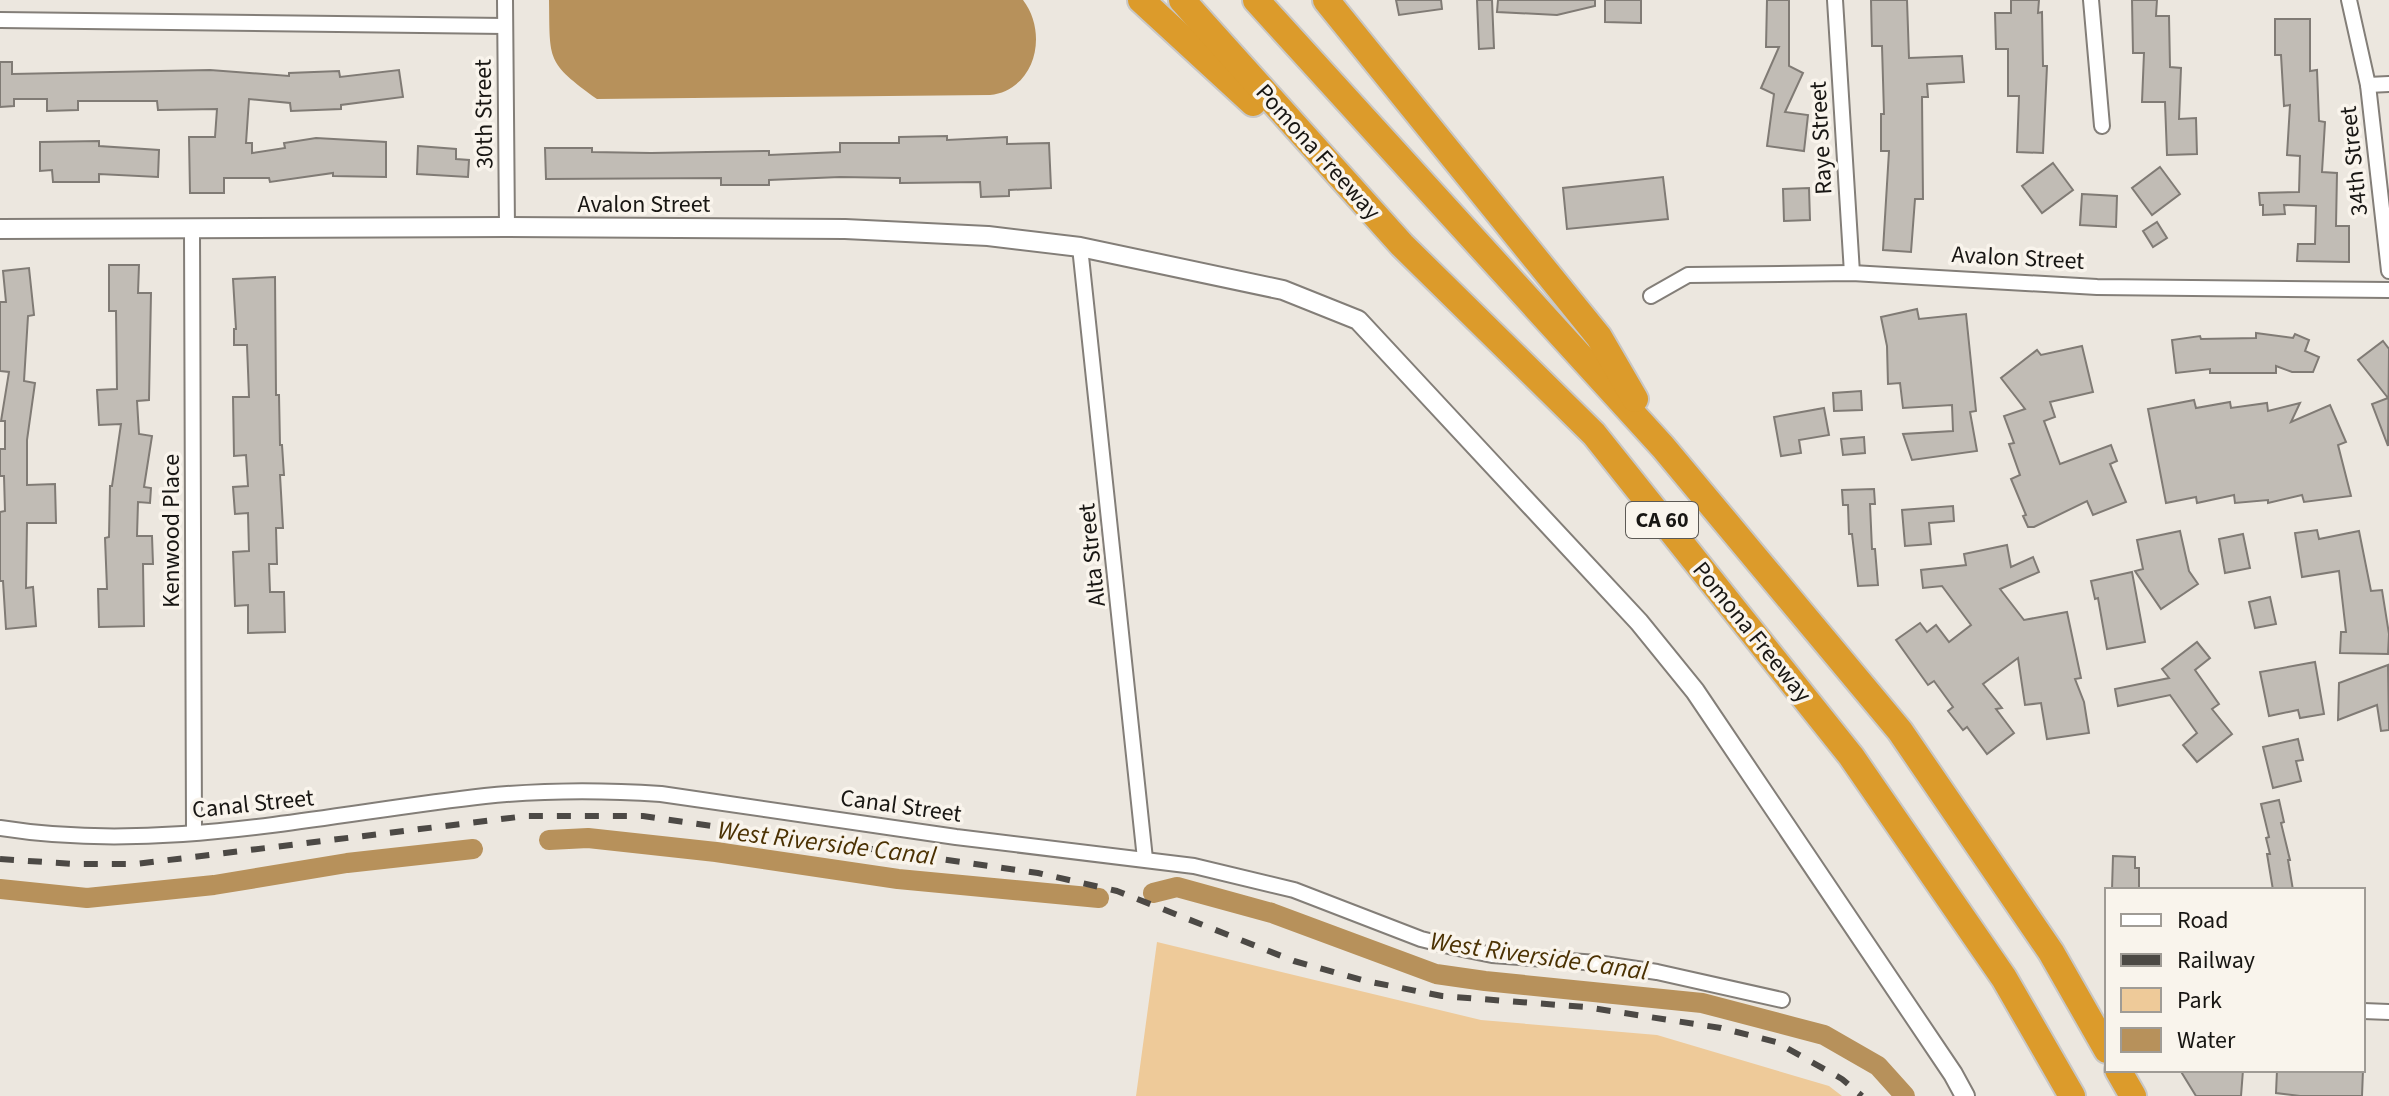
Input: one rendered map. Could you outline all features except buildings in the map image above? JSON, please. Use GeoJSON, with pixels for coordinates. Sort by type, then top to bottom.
{"type":"FeatureCollection","features":[{"type":"Feature","properties":{"kind":"highway"},"geometry":{"type":"LineString","coordinates":[[1141,0],[1402,245]]}},
{"type":"Feature","properties":{"kind":"highway","name":"Pomona Freeway"},"geometry":{"type":"LineString","coordinates":[[1182,0],[1402,245],[1594,434],[1851,756],[2004,978],[2072,1096]]}},
{"type":"Feature","properties":{"kind":"highway","name":"Pomona Freeway"},"geometry":{"type":"LineString","coordinates":[[1256,0],[1663,447],[1900,731],[2051,952],[2105,1046]]}},
{"type":"Feature","properties":{"kind":"highway"},"geometry":{"type":"LineString","coordinates":[[1326,0],[1599,337],[1663,447]]}},
{"type":"Feature","properties":{"kind":"highway"},"geometry":{"type":"LineString","coordinates":[[2119,1072],[2133,1096]]}},
{"type":"Feature","properties":{"kind":"street","name":"30th Street"},"geometry":{"type":"LineString","coordinates":[[505,0],[507,227]]}},
{"type":"Feature","properties":{"kind":"street","name":"Raye Street"},"geometry":{"type":"LineString","coordinates":[[1835,0],[1852,273]]}},
{"type":"Feature","properties":{"kind":"street"},"geometry":{"type":"LineString","coordinates":[[2091,0],[2102,126]]}},
{"type":"Feature","properties":{"kind":"street","name":"34th Street"},"geometry":{"type":"LineString","coordinates":[[2349,0],[2368,85],[2389,271]]}},
{"type":"Feature","properties":{"kind":"street"},"geometry":{"type":"LineString","coordinates":[[0,20],[505,26]]}},
{"type":"Feature","properties":{"kind":"street"},"geometry":{"type":"LineString","coordinates":[[2368,85],[2389,84]]}},
{"type":"Feature","properties":{"kind":"street","name":"Avalon Street"},"geometry":{"type":"LineString","coordinates":[[0,229],[845,229],[988,236],[1080,247],[1283,290],[1358,320],[1639,622],[1695,691],[1944,1060],[1965,1096]]}},
{"type":"Feature","properties":{"kind":"street","name":"Kenwood Place"},"geometry":{"type":"LineString","coordinates":[[192,229],[194,832]]}},
{"type":"Feature","properties":{"kind":"street","name":"Alta Street"},"geometry":{"type":"LineString","coordinates":[[1080,247],[1145,859]]}},
{"type":"Feature","properties":{"kind":"street","name":"Avalon Street"},"geometry":{"type":"LineString","coordinates":[[1651,296],[1688,275],[1852,273],[2097,287],[2389,290]]}},
{"type":"Feature","properties":{"kind":"street","name":"Canal Street"},"geometry":{"type":"LineString","coordinates":[[0,828],[39,834],[100,837],[194,832],[334,818],[530,792],[661,794],[956,837],[1145,859],[1243,876],[1294,890],[1421,939],[1453,947],[1492,955],[1597,963],[1657,972],[1782,1000]]}},
{"type":"Feature","properties":{"kind":"street"},"geometry":{"type":"LineString","coordinates":[[2365,1011],[2389,1012]]}},
{"type":"Feature","properties":{"kind":"green space"},"geometry":{"type":"Polygon","coordinates":[[[1157,942],[1481,1020],[1657,1035],[1829,1086],[1842,1096],[1136,1096],[1157,942]]]}},
{"type":"Feature","properties":{"kind":"water"},"geometry":{"type":"Polygon","coordinates":[[[549,0],[1023,0],[1031,14],[1036,44],[1027,72],[1018,83],[990,95],[597,99],[568,76],[554,58],[549,0]]]}},
{"type":"Feature","properties":{"kind":"waterway","name":"West Riverside Canal"},"geometry":{"type":"LineString","coordinates":[[549,840],[588,838],[716,852],[898,879],[1099,898]]}},
{"type":"Feature","properties":{"kind":"waterway","name":"West Riverside Canal"},"geometry":{"type":"LineString","coordinates":[[0,889],[87,898],[214,885],[347,863],[473,849]]}},
{"type":"Feature","properties":{"kind":"waterway","name":"West Riverside Canal"},"geometry":{"type":"LineString","coordinates":[[1153,893],[1177,887],[1272,913],[1436,974],[1702,1003],[1824,1035],[1878,1066],[1905,1096]]}},
{"type":"Feature","properties":{"kind":"railway"},"geometry":{"type":"LineString","coordinates":[[0,859],[136,864],[526,816],[643,816],[1038,873],[1117,891],[1294,961],[1366,981],[1442,996],[1585,1007],[1721,1028],[1776,1042],[1842,1079],[1862,1096]]}}]}
